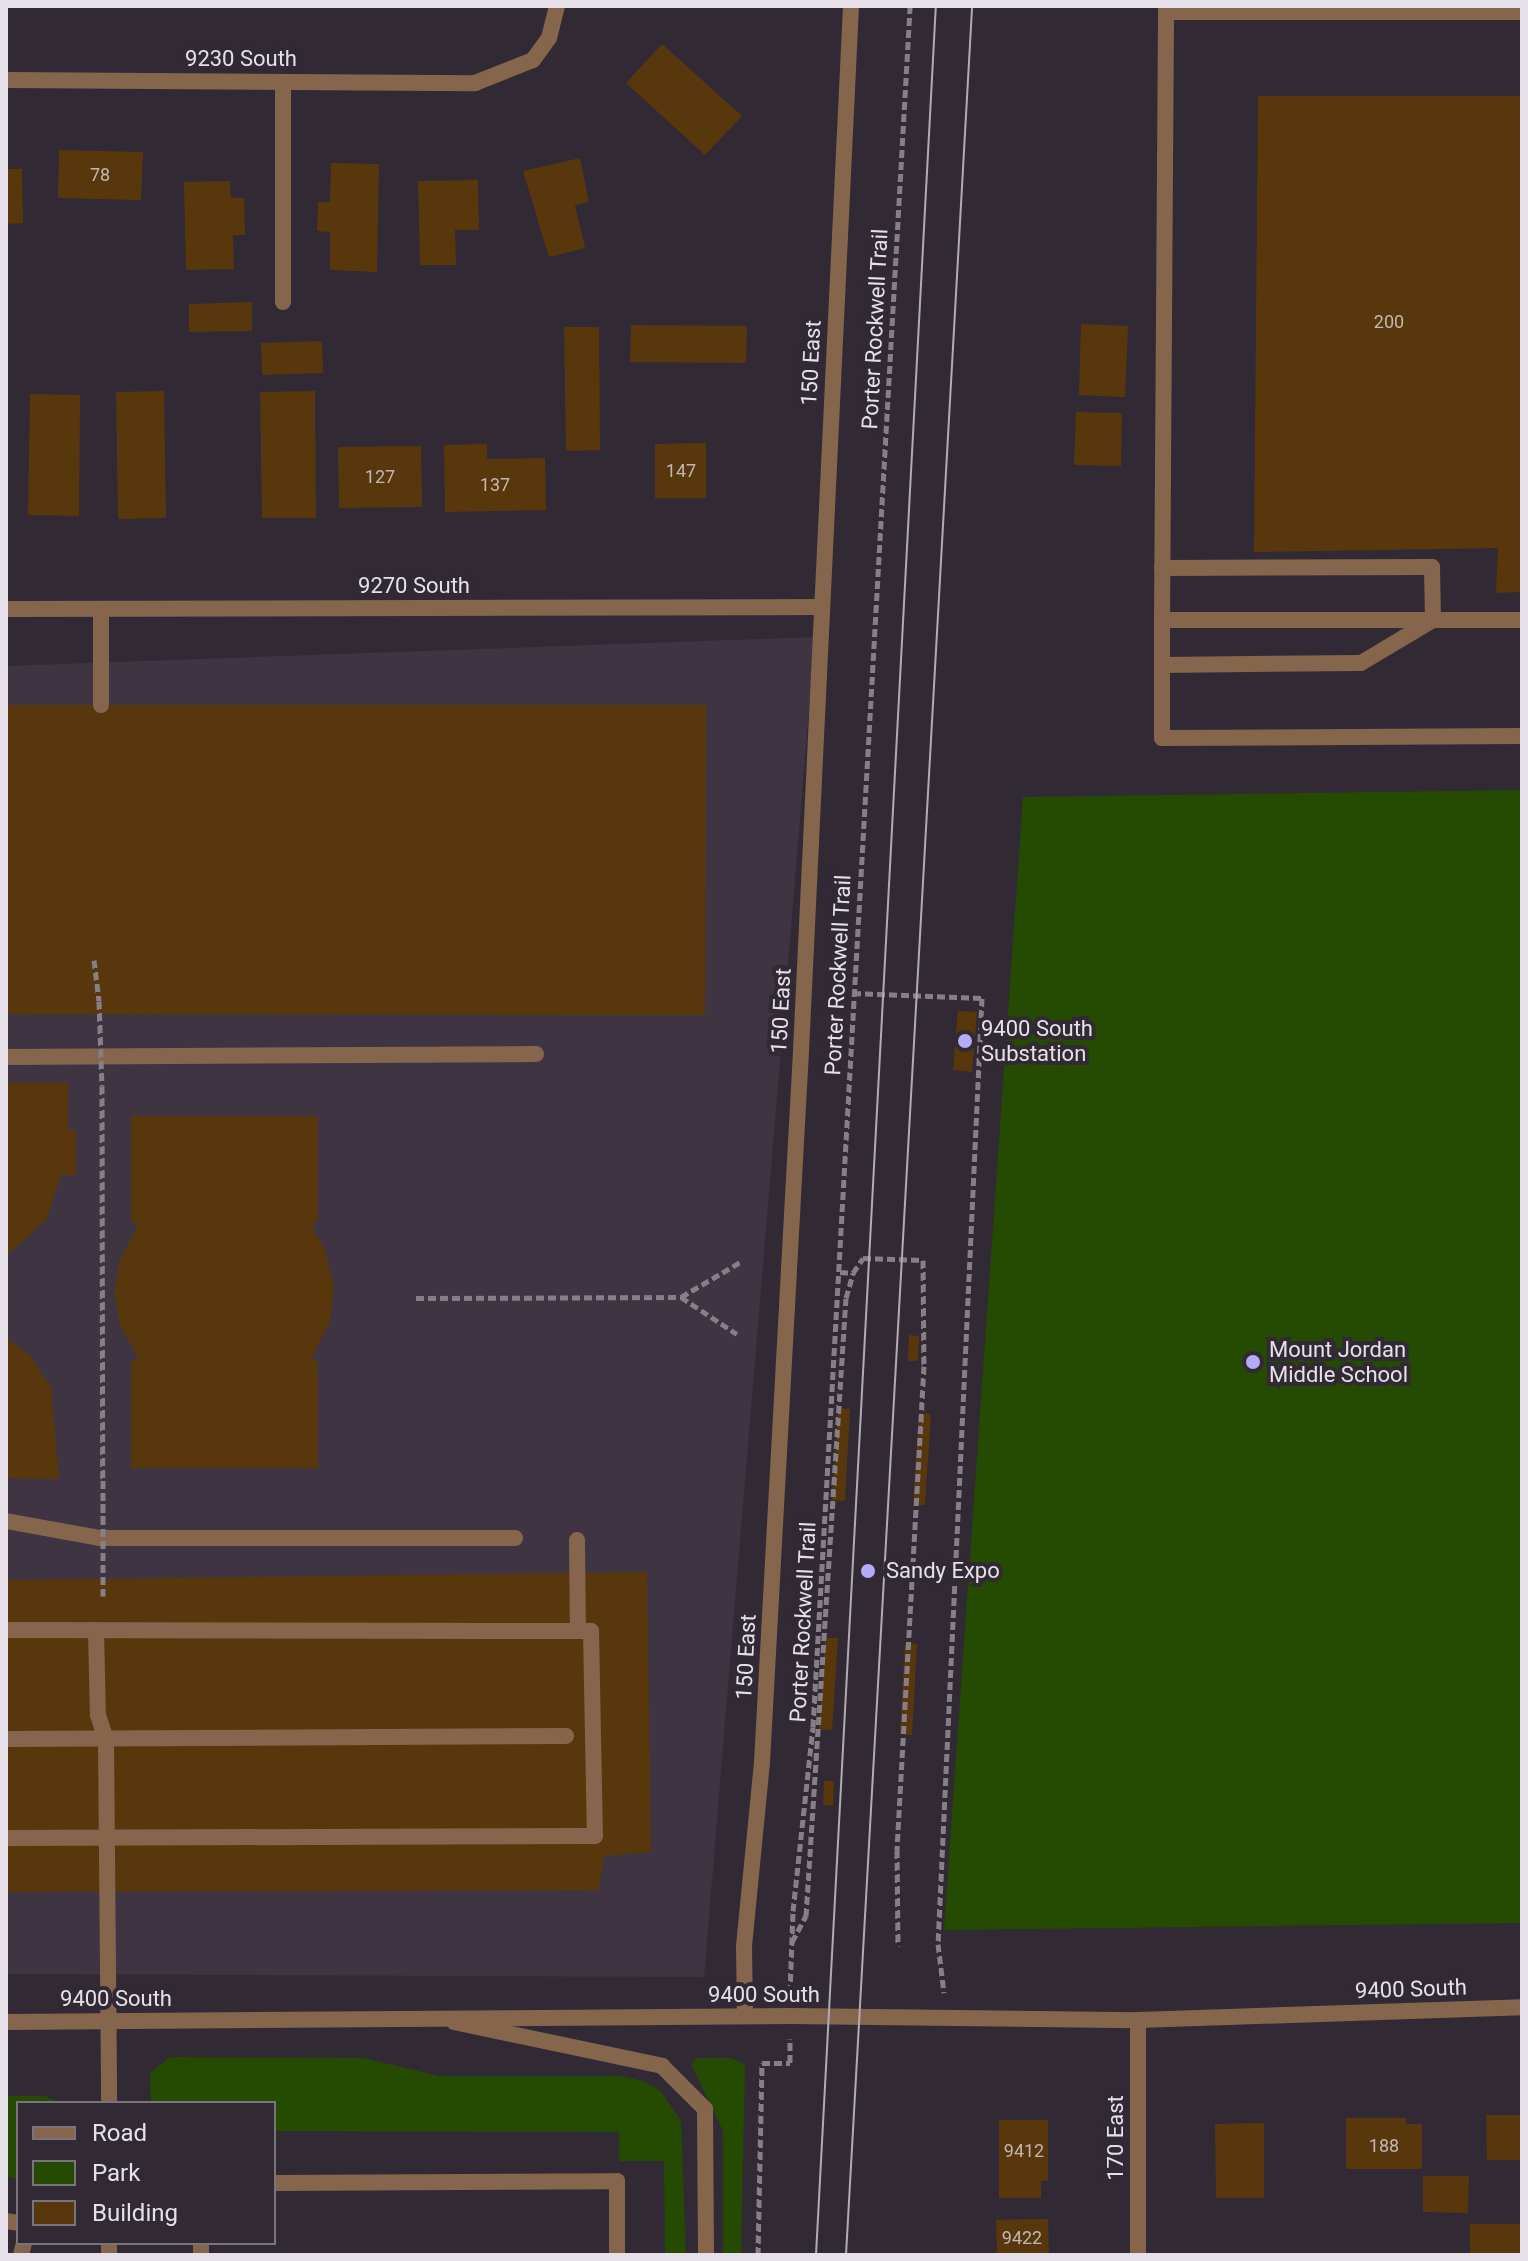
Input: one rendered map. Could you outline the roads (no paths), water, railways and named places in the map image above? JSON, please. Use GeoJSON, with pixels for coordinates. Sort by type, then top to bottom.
{"type":"FeatureCollection","features":[{"type":"Feature","properties":{"kind":"street","name":"9230 South"},"geometry":{"type":"LineString","coordinates":[[6,80],[475,83],[533,60],[549,38],[557,6]]}},
{"type":"Feature","properties":{"kind":"street","name":"150 East"},"geometry":{"type":"LineString","coordinates":[[745,2016],[744,1946],[774,1558],[851,6]]}},
{"type":"Feature","properties":{"kind":"street"},"geometry":{"type":"LineString","coordinates":[[1522,12],[1166,9],[1162,738],[1522,736]]}},
{"type":"Feature","properties":{"kind":"street"},"geometry":{"type":"LineString","coordinates":[[283,82],[283,302]]}},
{"type":"Feature","properties":{"kind":"street"},"geometry":{"type":"LineString","coordinates":[[1162,568],[1432,567],[1433,620]]}},
{"type":"Feature","properties":{"kind":"street","name":"9270 South"},"geometry":{"type":"LineString","coordinates":[[6,609],[822,607]]}},
{"type":"Feature","properties":{"kind":"street"},"geometry":{"type":"LineString","coordinates":[[101,609],[101,705]]}},
{"type":"Feature","properties":{"kind":"street"},"geometry":{"type":"LineString","coordinates":[[1162,620],[1522,620]]}},
{"type":"Feature","properties":{"kind":"street"},"geometry":{"type":"LineString","coordinates":[[1162,665],[1361,663],[1433,620]]}},
{"type":"Feature","properties":{"kind":"street"},"geometry":{"type":"LineString","coordinates":[[6,1057],[536,1054]]}},
{"type":"Feature","properties":{"kind":"street"},"geometry":{"type":"LineString","coordinates":[[6,1521],[100,1538],[515,1538]]}},
{"type":"Feature","properties":{"kind":"street"},"geometry":{"type":"LineString","coordinates":[[577,1540],[578,1631]]}},
{"type":"Feature","properties":{"kind":"street"},"geometry":{"type":"LineString","coordinates":[[6,1630],[591,1631],[595,1836],[6,1838]]}},
{"type":"Feature","properties":{"kind":"street"},"geometry":{"type":"LineString","coordinates":[[96,1630],[98,1715],[106,1740],[109,2101]]}},
{"type":"Feature","properties":{"kind":"street"},"geometry":{"type":"LineString","coordinates":[[6,1739],[566,1736]]}},
{"type":"Feature","properties":{"kind":"street","name":"9400 South"},"geometry":{"type":"LineString","coordinates":[[6,2022],[745,2016],[1138,2020],[1522,2007]]}},
{"type":"Feature","properties":{"kind":"street"},"geometry":{"type":"LineString","coordinates":[[437,2019],[662,2066],[705,2109],[706,2255]]}},
{"type":"Feature","properties":{"kind":"street","name":"170 East"},"geometry":{"type":"LineString","coordinates":[[1138,2020],[1138,2255]]}},
{"type":"Feature","properties":{"kind":"street"},"geometry":{"type":"LineString","coordinates":[[276,2183],[617,2181],[617,2255]]}},
{"type":"Feature","properties":{"kind":"tram line"},"geometry":{"type":"LineString","coordinates":[[816,2255],[936,6]]}},
{"type":"Feature","properties":{"kind":"tram line"},"geometry":{"type":"LineString","coordinates":[[846,2255],[972,6]]}},
{"type":"Feature","properties":{"kind":"place","name":"9400 South Substation"},"geometry":{"type":"Point","coordinates":[965,1041]}},
{"type":"Feature","properties":{"kind":"place","name":"Mount Jordan Middle School"},"geometry":{"type":"Point","coordinates":[1253,1362]}},
{"type":"Feature","properties":{"kind":"place","name":"Sandy Expo"},"geometry":{"type":"Point","coordinates":[868,1571]}}]}
